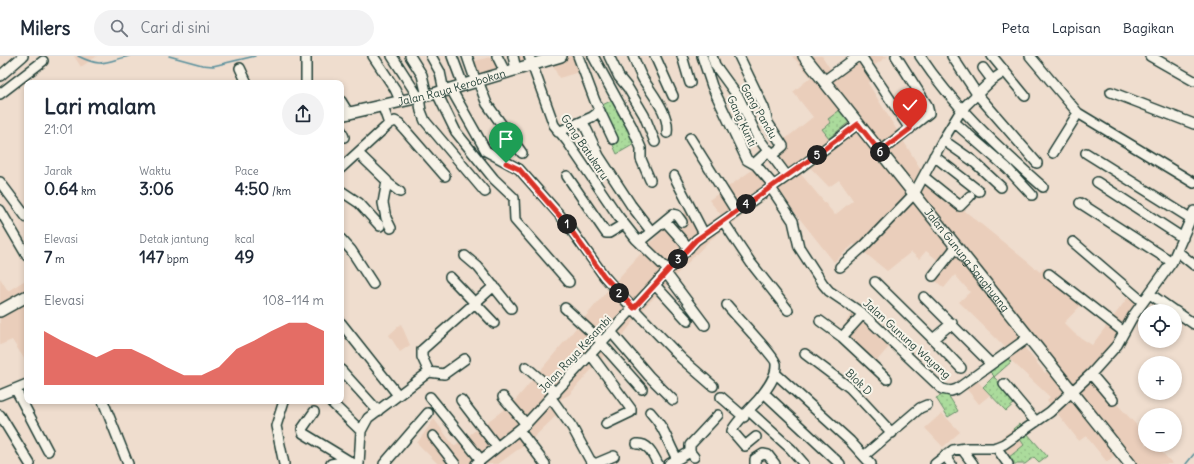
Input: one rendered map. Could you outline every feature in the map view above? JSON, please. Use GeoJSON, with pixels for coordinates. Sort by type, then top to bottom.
{"type":"FeatureCollection","features":[{"type":"Feature","properties":{"kind":"main road","name":"Jalan Gunung Sanghyang"},"geometry":{"type":"LineString","coordinates":[[804,56],[1130,464]]}},
{"type":"Feature","properties":{"kind":"main road","name":"Jalan Raya Kerobokan"},"geometry":{"type":"LineString","coordinates":[[345,115],[386,117],[398,96],[462,82],[477,81],[500,62],[555,57]]}},
{"type":"Feature","properties":{"kind":"main road"},"geometry":{"type":"LineString","coordinates":[[0,311],[24,298]]}},
{"type":"Feature","properties":{"kind":"street"},"geometry":{"type":"LineString","coordinates":[[0,76],[23,56]]}},
{"type":"Feature","properties":{"kind":"street"},"geometry":{"type":"LineString","coordinates":[[306,56],[306,80]]}},
{"type":"Feature","properties":{"kind":"street"},"geometry":{"type":"LineString","coordinates":[[373,56],[398,96]]}},
{"type":"Feature","properties":{"kind":"street"},"geometry":{"type":"LineString","coordinates":[[392,56],[430,90],[483,148],[495,157],[515,166],[525,176],[565,222],[604,276],[682,359],[713,386]]}},
{"type":"Feature","properties":{"kind":"street"},"geometry":{"type":"LineString","coordinates":[[410,56],[430,90],[444,107],[452,126],[466,146],[494,179],[514,198],[515,220],[569,282]]}},
{"type":"Feature","properties":{"kind":"street"},"geometry":{"type":"LineString","coordinates":[[431,56],[440,72],[430,90],[421,112],[425,121],[485,192]]}},
{"type":"Feature","properties":{"kind":"street"},"geometry":{"type":"LineString","coordinates":[[452,56],[462,82]]}},
{"type":"Feature","properties":{"kind":"street"},"geometry":{"type":"LineString","coordinates":[[467,56],[488,104],[522,153]]}},
{"type":"Feature","properties":{"kind":"street"},"geometry":{"type":"LineString","coordinates":[[578,56],[600,111],[613,138]]}},
{"type":"Feature","properties":{"kind":"street"},"geometry":{"type":"LineString","coordinates":[[593,56],[632,127],[641,148],[641,159],[650,180]]}},
{"type":"Feature","properties":{"kind":"street"},"geometry":{"type":"LineString","coordinates":[[609,56],[619,77],[633,94],[644,114],[654,142]]}},
{"type":"Feature","properties":{"kind":"street"},"geometry":{"type":"LineString","coordinates":[[633,56],[643,79],[653,93],[660,108],[667,126],[667,133]]}},
{"type":"Feature","properties":{"kind":"street"},"geometry":{"type":"LineString","coordinates":[[655,56],[673,96]]}},
{"type":"Feature","properties":{"kind":"street"},"geometry":{"type":"LineString","coordinates":[[682,56],[690,83]]}},
{"type":"Feature","properties":{"kind":"street","name":"Gang Kunti"},"geometry":{"type":"LineString","coordinates":[[702,56],[712,86],[731,129],[747,160],[754,164],[772,187]]}},
{"type":"Feature","properties":{"kind":"street","name":"Gang Pandu"},"geometry":{"type":"LineString","coordinates":[[712,56],[715,65],[739,98],[757,136],[787,176]]}},
{"type":"Feature","properties":{"kind":"street"},"geometry":{"type":"LineString","coordinates":[[739,56],[764,108],[768,123],[783,146],[754,164]]}},
{"type":"Feature","properties":{"kind":"street"},"geometry":{"type":"LineString","coordinates":[[824,81],[846,60],[858,56]]}},
{"type":"Feature","properties":{"kind":"street"},"geometry":{"type":"LineString","coordinates":[[861,56],[910,129]]}},
{"type":"Feature","properties":{"kind":"street"},"geometry":{"type":"LineString","coordinates":[[880,152],[924,118],[929,110],[896,56]]}},
{"type":"Feature","properties":{"kind":"street"},"geometry":{"type":"LineString","coordinates":[[920,56],[962,109],[1043,187]]}},
{"type":"Feature","properties":{"kind":"street"},"geometry":{"type":"LineString","coordinates":[[952,56],[977,94],[1037,163]]}},
{"type":"Feature","properties":{"kind":"street"},"geometry":{"type":"LineString","coordinates":[[992,56],[1025,96]]}},
{"type":"Feature","properties":{"kind":"street"},"geometry":{"type":"LineString","coordinates":[[1030,56],[1078,113],[1194,183]]}},
{"type":"Feature","properties":{"kind":"street"},"geometry":{"type":"LineString","coordinates":[[1150,56],[1194,81]]}},
{"type":"Feature","properties":{"kind":"street","name":"Gang Batukaru"},"geometry":{"type":"LineString","coordinates":[[531,60],[554,125],[558,132],[567,141],[624,224],[667,271],[705,325]]}},
{"type":"Feature","properties":{"kind":"street"},"geometry":{"type":"LineString","coordinates":[[0,94],[43,61]]}},
{"type":"Feature","properties":{"kind":"street"},"geometry":{"type":"LineString","coordinates":[[240,68],[246,80]]}},
{"type":"Feature","properties":{"kind":"street"},"geometry":{"type":"LineString","coordinates":[[983,68],[992,80]]}},
{"type":"Feature","properties":{"kind":"street"},"geometry":{"type":"LineString","coordinates":[[840,266],[864,246],[914,194],[943,140],[962,109],[992,80],[1004,72]]}},
{"type":"Feature","properties":{"kind":"street"},"geometry":{"type":"LineString","coordinates":[[1111,92],[1194,124]]}},
{"type":"Feature","properties":{"kind":"street"},"geometry":{"type":"LineString","coordinates":[[558,132],[583,122],[600,111]]}},
{"type":"Feature","properties":{"kind":"street"},"geometry":{"type":"LineString","coordinates":[[1053,153],[1078,113]]}},
{"type":"Feature","properties":{"kind":"street"},"geometry":{"type":"LineString","coordinates":[[344,164],[358,153],[364,143],[386,117],[398,122],[445,176]]}},
{"type":"Feature","properties":{"kind":"street"},"geometry":{"type":"LineString","coordinates":[[583,122],[602,161],[631,205],[651,231]]}},
{"type":"Feature","properties":{"kind":"street"},"geometry":{"type":"LineString","coordinates":[[954,122],[1007,168],[1032,195]]}},
{"type":"Feature","properties":{"kind":"street","name":"Jalan Raya Kesambi"},"geometry":{"type":"LineString","coordinates":[[478,462],[523,427],[612,333],[667,271],[704,234],[772,187],[858,124]]}},
{"type":"Feature","properties":{"kind":"street"},"geometry":{"type":"LineString","coordinates":[[690,138],[736,211]]}},
{"type":"Feature","properties":{"kind":"street"},"geometry":{"type":"LineString","coordinates":[[943,140],[973,161],[1001,187]]}},
{"type":"Feature","properties":{"kind":"street"},"geometry":{"type":"LineString","coordinates":[[358,153],[388,183],[400,192]]}},
{"type":"Feature","properties":{"kind":"street"},"geometry":{"type":"LineString","coordinates":[[935,464],[953,450],[996,447],[1004,444],[1036,422],[1073,391],[1091,374],[1117,345],[1143,302],[1172,262],[1178,252],[1183,238],[1190,231],[1192,214],[1086,153]]}},
{"type":"Feature","properties":{"kind":"street"},"geometry":{"type":"LineString","coordinates":[[934,156],[979,191]]}},
{"type":"Feature","properties":{"kind":"street"},"geometry":{"type":"LineString","coordinates":[[567,176],[606,233],[609,233],[624,224]]}},
{"type":"Feature","properties":{"kind":"street"},"geometry":{"type":"LineString","coordinates":[[674,176],[704,234]]}},
{"type":"Feature","properties":{"kind":"street"},"geometry":{"type":"LineString","coordinates":[[924,177],[960,206],[970,196]]}},
{"type":"Feature","properties":{"kind":"street"},"geometry":{"type":"LineString","coordinates":[[0,182],[24,213]]}},
{"type":"Feature","properties":{"kind":"street"},"geometry":{"type":"LineString","coordinates":[[1097,182],[1183,238]]}},
{"type":"Feature","properties":{"kind":"street"},"geometry":{"type":"LineString","coordinates":[[388,183],[383,198],[386,218],[391,228]]}},
{"type":"Feature","properties":{"kind":"street","name":"Jalan Gunung Wayang"},"geometry":{"type":"LineString","coordinates":[[772,187],[793,221],[798,247],[823,284],[829,291],[863,314],[942,388],[951,391],[957,389],[1029,337]]}},
{"type":"Feature","properties":{"kind":"street"},"geometry":{"type":"LineString","coordinates":[[344,193],[359,203],[380,226]]}},
{"type":"Feature","properties":{"kind":"street"},"geometry":{"type":"LineString","coordinates":[[1080,203],[1172,262]]}},
{"type":"Feature","properties":{"kind":"street"},"geometry":{"type":"LineString","coordinates":[[0,210],[24,251]]}},
{"type":"Feature","properties":{"kind":"street"},"geometry":{"type":"LineString","coordinates":[[640,242],[651,231],[674,214],[682,222]]}},
{"type":"Feature","properties":{"kind":"street"},"geometry":{"type":"LineString","coordinates":[[723,220],[751,263],[788,310]]}},
{"type":"Feature","properties":{"kind":"street"},"geometry":{"type":"LineString","coordinates":[[665,221],[689,248]]}},
{"type":"Feature","properties":{"kind":"street"},"geometry":{"type":"LineString","coordinates":[[344,242],[351,250],[373,284]]}},
{"type":"Feature","properties":{"kind":"street"},"geometry":{"type":"LineString","coordinates":[[1073,242],[1143,302]]}},
{"type":"Feature","properties":{"kind":"street"},"geometry":{"type":"LineString","coordinates":[[933,276],[956,246]]}},
{"type":"Feature","properties":{"kind":"street"},"geometry":{"type":"LineString","coordinates":[[1178,252],[1194,264]]}},
{"type":"Feature","properties":{"kind":"street"},"geometry":{"type":"LineString","coordinates":[[465,256],[478,267],[512,308]]}},
{"type":"Feature","properties":{"kind":"street"},"geometry":{"type":"LineString","coordinates":[[1049,274],[1124,332]]}},
{"type":"Feature","properties":{"kind":"street"},"geometry":{"type":"LineString","coordinates":[[450,276],[476,302],[494,323]]}},
{"type":"Feature","properties":{"kind":"street"},"geometry":{"type":"LineString","coordinates":[[875,282],[961,368]]}},
{"type":"Feature","properties":{"kind":"street"},"geometry":{"type":"LineString","coordinates":[[655,285],[688,321]]}},
{"type":"Feature","properties":{"kind":"street"},"geometry":{"type":"LineString","coordinates":[[429,372],[422,356],[422,350],[494,286]]}},
{"type":"Feature","properties":{"kind":"street"},"geometry":{"type":"LineString","coordinates":[[1150,294],[1165,304]]}},
{"type":"Feature","properties":{"kind":"street"},"geometry":{"type":"LineString","coordinates":[[924,296],[991,364]]}},
{"type":"Feature","properties":{"kind":"street"},"geometry":{"type":"LineString","coordinates":[[727,305],[741,323],[775,359],[775,373],[764,393],[733,429],[732,433],[745,446],[756,437]]}},
{"type":"Feature","properties":{"kind":"street"},"geometry":{"type":"LineString","coordinates":[[565,308],[602,343],[642,389]]}},
{"type":"Feature","properties":{"kind":"street"},"geometry":{"type":"LineString","coordinates":[[842,337],[863,314]]}},
{"type":"Feature","properties":{"kind":"street"},"geometry":{"type":"LineString","coordinates":[[1182,316],[1194,324]]}},
{"type":"Feature","properties":{"kind":"street"},"geometry":{"type":"LineString","coordinates":[[820,321],[842,337],[887,380]]}},
{"type":"Feature","properties":{"kind":"street"},"geometry":{"type":"LineString","coordinates":[[933,339],[952,323]]}},
{"type":"Feature","properties":{"kind":"street"},"geometry":{"type":"LineString","coordinates":[[344,327],[398,395]]}},
{"type":"Feature","properties":{"kind":"street"},"geometry":{"type":"LineString","coordinates":[[612,333],[649,376],[673,400]]}},
{"type":"Feature","properties":{"kind":"street","name":"Blok D"},"geometry":{"type":"LineString","coordinates":[[805,354],[850,388],[892,433]]}},
{"type":"Feature","properties":{"kind":"street"},"geometry":{"type":"LineString","coordinates":[[591,355],[631,409],[631,412],[606,424]]}},
{"type":"Feature","properties":{"kind":"street"},"geometry":{"type":"LineString","coordinates":[[358,464],[361,431],[368,418],[429,372],[444,374],[465,359]]}},
{"type":"Feature","properties":{"kind":"street"},"geometry":{"type":"LineString","coordinates":[[526,367],[553,396],[590,460],[595,464],[614,456]]}},
{"type":"Feature","properties":{"kind":"street"},"geometry":{"type":"LineString","coordinates":[[344,373],[378,411]]}},
{"type":"Feature","properties":{"kind":"street"},"geometry":{"type":"LineString","coordinates":[[775,373],[822,414],[864,455],[871,464]]}},
{"type":"Feature","properties":{"kind":"street"},"geometry":{"type":"LineString","coordinates":[[1091,374],[1113,400]]}},
{"type":"Feature","properties":{"kind":"street"},"geometry":{"type":"LineString","coordinates":[[1004,384],[1036,422]]}},
{"type":"Feature","properties":{"kind":"street"},"geometry":{"type":"LineString","coordinates":[[0,395],[24,386]]}},
{"type":"Feature","properties":{"kind":"street"},"geometry":{"type":"LineString","coordinates":[[16,390],[48,451]]}},
{"type":"Feature","properties":{"kind":"street"},"geometry":{"type":"LineString","coordinates":[[764,393],[840,464]]}},
{"type":"Feature","properties":{"kind":"street"},"geometry":{"type":"LineString","coordinates":[[430,397],[478,462]]}},
{"type":"Feature","properties":{"kind":"street"},"geometry":{"type":"LineString","coordinates":[[503,397],[545,464]]}},
{"type":"Feature","properties":{"kind":"street"},"geometry":{"type":"LineString","coordinates":[[720,397],[747,414],[791,450],[804,464]]}},
{"type":"Feature","properties":{"kind":"street"},"geometry":{"type":"LineString","coordinates":[[461,400],[497,447]]}},
{"type":"Feature","properties":{"kind":"street"},"geometry":{"type":"LineString","coordinates":[[105,404],[128,464]]}},
{"type":"Feature","properties":{"kind":"street"},"geometry":{"type":"LineString","coordinates":[[283,404],[276,426],[284,464]]}},
{"type":"Feature","properties":{"kind":"street"},"geometry":{"type":"LineString","coordinates":[[333,404],[361,431]]}},
{"type":"Feature","properties":{"kind":"street"},"geometry":{"type":"LineString","coordinates":[[864,455],[920,408],[927,405]]}},
{"type":"Feature","properties":{"kind":"street"},"geometry":{"type":"LineString","coordinates":[[314,412],[302,429],[303,433],[351,463]]}},
{"type":"Feature","properties":{"kind":"street"},"geometry":{"type":"LineString","coordinates":[[650,412],[664,430],[673,461],[692,455],[691,443],[718,415]]}},
{"type":"Feature","properties":{"kind":"street"},"geometry":{"type":"LineString","coordinates":[[384,464],[428,413]]}},
{"type":"Feature","properties":{"kind":"street"},"geometry":{"type":"LineString","coordinates":[[0,415],[30,464]]}},
{"type":"Feature","properties":{"kind":"street"},"geometry":{"type":"LineString","coordinates":[[432,436],[455,464]]}},
{"type":"Feature","properties":{"kind":"street"},"geometry":{"type":"LineString","coordinates":[[637,444],[644,444],[647,446],[658,464]]}},
{"type":"Feature","properties":{"kind":"street"},"geometry":{"type":"LineString","coordinates":[[996,447],[1008,464]]}},
{"type":"Feature","properties":{"kind":"street"},"geometry":{"type":"LineString","coordinates":[[962,449],[973,464]]}},
{"type":"Feature","properties":{"kind":"street"},"geometry":{"type":"LineString","coordinates":[[755,464],[755,459],[763,454],[768,455],[775,464]]}},
{"type":"Feature","properties":{"kind":"street"},"geometry":{"type":"LineString","coordinates":[[945,455],[951,464]]}},
{"type":"Feature","properties":{"kind":"street"},"geometry":{"type":"LineString","coordinates":[[331,464],[351,463]]}},
{"type":"Feature","properties":{"kind":"shaded area"},"geometry":{"type":"Polygon","coordinates":[[[74,56],[97,56],[81,67],[74,56]]]}},
{"type":"Feature","properties":{"kind":"shaded area"},"geometry":{"type":"Polygon","coordinates":[[[494,56],[503,65],[519,60],[518,56],[557,56],[559,60],[571,56],[581,56],[586,70],[559,78],[551,62],[450,91],[449,83],[470,76],[467,63],[494,56]]]}},
{"type":"Feature","properties":{"kind":"shaded area"},"geometry":{"type":"Polygon","coordinates":[[[792,56],[822,56],[834,75],[857,56],[888,56],[872,67],[874,77],[868,83],[928,181],[1040,272],[1044,268],[1085,301],[1064,323],[1075,334],[1092,345],[1129,296],[1136,302],[1122,331],[1108,349],[1087,369],[1138,427],[1138,452],[1162,452],[1173,464],[1123,464],[1115,455],[1107,462],[1086,436],[1079,441],[1047,400],[1050,397],[1002,352],[1007,349],[959,302],[970,292],[955,275],[944,288],[930,276],[929,274],[940,262],[934,257],[926,251],[919,259],[911,252],[887,271],[854,244],[834,262],[777,190],[709,241],[645,307],[620,339],[608,325],[598,338],[609,350],[569,395],[553,403],[559,413],[531,440],[498,464],[438,464],[417,443],[434,419],[454,446],[513,403],[612,285],[666,226],[686,212],[700,228],[721,215],[709,200],[758,166],[770,181],[786,171],[770,151],[813,117],[793,92],[811,77],[792,56]],[[828,119],[831,123],[822,129],[829,137],[853,119],[828,119]],[[802,159],[794,166],[835,215],[853,200],[839,180],[829,187],[802,159]],[[1027,338],[1021,343],[1045,373],[1050,369],[1027,338]]]}},
{"type":"Feature","properties":{"kind":"shaded area"},"geometry":{"type":"Polygon","coordinates":[[[0,278],[8,291],[24,281],[24,358],[12,340],[0,345],[0,278]]]}},
{"type":"Feature","properties":{"kind":"shaded area"},"geometry":{"type":"Polygon","coordinates":[[[857,307],[894,341],[874,364],[840,332],[857,307]]]}},
{"type":"Feature","properties":{"kind":"shaded area"},"geometry":{"type":"Polygon","coordinates":[[[401,324],[410,345],[400,352],[389,335],[401,324]]]}},
{"type":"Feature","properties":{"kind":"shaded area"},"geometry":{"type":"Polygon","coordinates":[[[975,378],[990,395],[979,404],[965,387],[975,378]]]}},
{"type":"Feature","properties":{"kind":"shaded area"},"geometry":{"type":"Polygon","coordinates":[[[942,413],[960,432],[943,447],[925,428],[942,413]]]}},
{"type":"Feature","properties":{"kind":"shaded area"},"geometry":{"type":"Polygon","coordinates":[[[1013,429],[1025,445],[1008,458],[995,442],[1013,429]]]}},
{"type":"Feature","properties":{"kind":"green space"},"geometry":{"type":"Polygon","coordinates":[[[615,99],[636,143],[617,154],[596,108],[615,99]]]}},
{"type":"Feature","properties":{"kind":"green space"},"geometry":{"type":"Polygon","coordinates":[[[844,107],[853,119],[829,138],[822,129],[831,123],[828,119],[844,107]]]}},
{"type":"Feature","properties":{"kind":"green space"},"geometry":{"type":"Polygon","coordinates":[[[1002,352],[1011,362],[994,377],[1017,401],[1006,411],[983,387],[994,376],[984,366],[1002,352]]]}},
{"type":"Feature","properties":{"kind":"green space"},"geometry":{"type":"Polygon","coordinates":[[[947,393],[958,411],[948,417],[936,398],[947,393]]]}},
{"type":"Feature","properties":{"kind":"green space"},"geometry":{"type":"Polygon","coordinates":[[[1019,424],[1047,456],[1039,462],[1034,457],[1025,464],[1013,464],[1008,458],[1024,445],[1013,429],[1019,424]]]}},
{"type":"Feature","properties":{"kind":"waterway"},"geometry":{"type":"LineString","coordinates":[[78,56],[98,63],[109,62],[129,56]]}},
{"type":"Feature","properties":{"kind":"waterway"},"geometry":{"type":"LineString","coordinates":[[169,56],[202,65],[213,66],[255,56]]}},
{"type":"Feature","properties":{"kind":"waterway"},"geometry":{"type":"LineString","coordinates":[[1186,464],[1194,454]]}},
{"type":"Feature","properties":{"kind":"route"},"geometry":{"type":"LineString","coordinates":[[506,163],[519,169],[565,222],[592,257],[604,276],[634,308],[696,240],[774,186],[858,124],[880,152],[910,129]]}}]}
